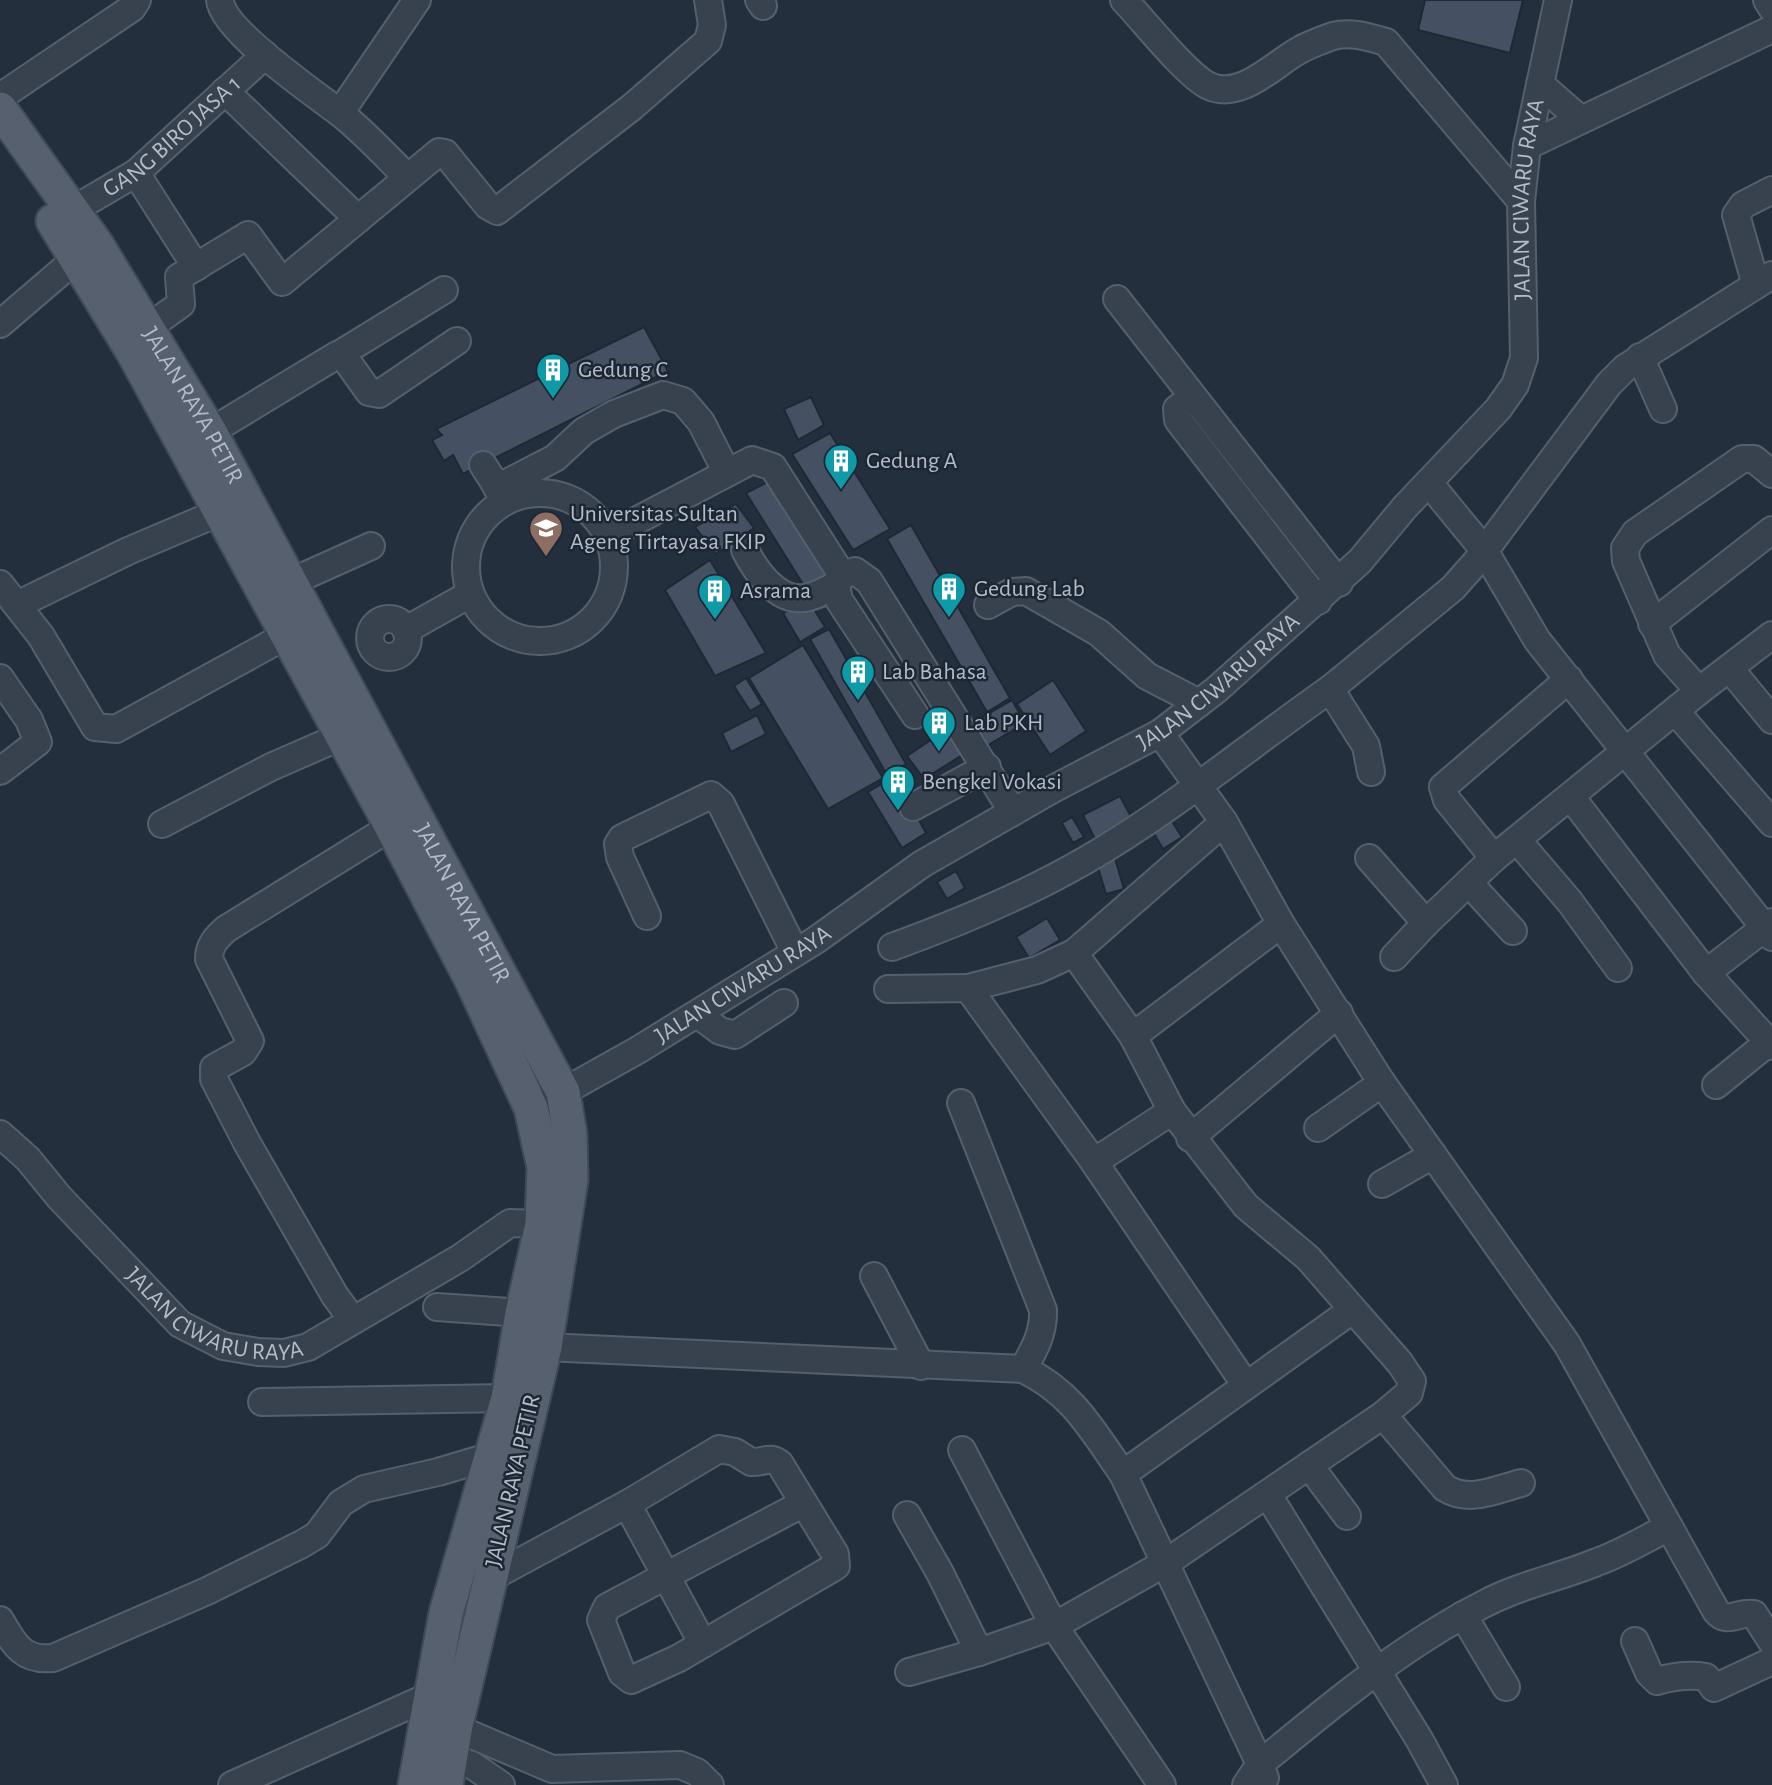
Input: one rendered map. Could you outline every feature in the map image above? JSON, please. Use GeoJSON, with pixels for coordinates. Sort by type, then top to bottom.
{"type":"FeatureCollection","features":[{"type":"Feature","properties":{"kind":"main road","name":"JALAN RAYA PETIR"},"geometry":{"type":"LineString","coordinates":[[0,109],[97,245],[210,432],[563,1092],[570,1135],[571,1180],[545,1348],[490,1578],[438,1712]]}},
{"type":"Feature","properties":{"kind":"main road","name":"JALAN RAYA PETIR"},"geometry":{"type":"LineString","coordinates":[[0,142],[77,258],[133,352],[391,827],[471,979],[531,1108],[544,1167],[542,1224],[522,1312],[508,1398],[446,1613],[438,1712],[438,1764],[415,1785]]}},
{"type":"Feature","properties":{"kind":"street"},"geometry":{"type":"LineString","coordinates":[[0,97],[132,8],[137,0]]}},
{"type":"Feature","properties":{"kind":"street"},"geometry":{"type":"LineString","coordinates":[[220,0],[226,15],[265,55],[340,113],[407,177]]}},
{"type":"Feature","properties":{"kind":"street"},"geometry":{"type":"LineString","coordinates":[[340,113],[417,0]]}},
{"type":"Feature","properties":{"kind":"street"},"geometry":{"type":"LineString","coordinates":[[149,327],[181,304],[177,281],[248,235],[282,282],[407,177],[442,152],[488,206],[497,211],[632,107],[708,41],[712,25],[708,0]]}},
{"type":"Feature","properties":{"kind":"street"},"geometry":{"type":"LineString","coordinates":[[1124,0],[1172,52],[1208,85],[1231,89],[1272,71],[1298,51],[1335,35],[1362,35],[1386,42],[1521,201]]}},
{"type":"Feature","properties":{"kind":"street","name":"JALAN CIWARU RAYA"},"geometry":{"type":"LineString","coordinates":[[531,1108],[697,1014],[795,952],[922,864],[1160,733],[1339,583],[1498,409],[1515,385],[1524,358],[1521,201],[1527,146],[1558,0]]}},
{"type":"Feature","properties":{"kind":"street"},"geometry":{"type":"LineString","coordinates":[[1767,0],[1772,8]]}},
{"type":"Feature","properties":{"kind":"street"},"geometry":{"type":"LineString","coordinates":[[1527,146],[1772,29]]}},
{"type":"Feature","properties":{"kind":"street","name":"GANG BIRO JASA 1"},"geometry":{"type":"LineString","coordinates":[[71,211],[136,173],[265,55]]}},
{"type":"Feature","properties":{"kind":"street"},"geometry":{"type":"LineString","coordinates":[[1540,84],[1581,120]]}},
{"type":"Feature","properties":{"kind":"street"},"geometry":{"type":"LineString","coordinates":[[225,91],[358,219]]}},
{"type":"Feature","properties":{"kind":"street"},"geometry":{"type":"LineString","coordinates":[[136,173],[196,267]]}},
{"type":"Feature","properties":{"kind":"street"},"geometry":{"type":"LineString","coordinates":[[891,947],[964,921],[1085,860],[1199,784],[1331,689],[1453,588],[1609,384],[1640,357],[1764,280],[1736,215],[1744,205],[1772,190]]}},
{"type":"Feature","properties":{"kind":"street"},"geometry":{"type":"LineString","coordinates":[[0,324],[77,258]]}},
{"type":"Feature","properties":{"kind":"street"},"geometry":{"type":"LineString","coordinates":[[210,432],[286,383],[340,354],[444,290]]}},
{"type":"Feature","properties":{"kind":"street"},"geometry":{"type":"LineString","coordinates":[[1116,299],[1339,583]]}},
{"type":"Feature","properties":{"kind":"street"},"geometry":{"type":"LineString","coordinates":[[340,354],[369,392],[379,394],[457,341]]}},
{"type":"Feature","properties":{"kind":"street"},"geometry":{"type":"LineString","coordinates":[[1640,357],[1663,409]]}},
{"type":"Feature","properties":{"kind":"street"},"geometry":{"type":"LineString","coordinates":[[501,494],[539,492],[567,498],[591,513],[607,536],[614,563],[610,591],[597,615],[575,633],[555,640],[535,641],[508,634],[485,618],[470,594],[465,569],[469,543],[501,494],[555,458],[584,431],[614,414],[663,395],[684,401],[701,422],[727,473]]}},
{"type":"Feature","properties":{"kind":"street"},"geometry":{"type":"LineString","coordinates":[[1192,397],[1177,409],[1178,420],[1318,601]]}},
{"type":"Feature","properties":{"kind":"street"},"geometry":{"type":"LineString","coordinates":[[1699,691],[1667,655],[1626,561],[1625,548],[1628,540],[1742,459],[1754,459],[1772,474]]}},
{"type":"Feature","properties":{"kind":"street"},"geometry":{"type":"LineString","coordinates":[[607,536],[752,460],[774,467],[839,580],[839,600],[915,715]]}},
{"type":"Feature","properties":{"kind":"street"},"geometry":{"type":"LineString","coordinates":[[482,466],[501,494]]}},
{"type":"Feature","properties":{"kind":"street"},"geometry":{"type":"LineString","coordinates":[[1429,484],[1484,550],[1537,640],[1626,754],[1770,929],[1706,973]]}},
{"type":"Feature","properties":{"kind":"street"},"geometry":{"type":"LineString","coordinates":[[19,604],[128,551],[220,512]]}},
{"type":"Feature","properties":{"kind":"street"},"geometry":{"type":"LineString","coordinates":[[1652,624],[1772,530]]}},
{"type":"Feature","properties":{"kind":"street"},"geometry":{"type":"LineString","coordinates":[[290,582],[371,546]]}},
{"type":"Feature","properties":{"kind":"street"},"geometry":{"type":"LineString","coordinates":[[746,550],[754,570],[789,597],[802,599],[855,571],[869,581],[1013,812]]}},
{"type":"Feature","properties":{"kind":"street"},"geometry":{"type":"LineString","coordinates":[[1291,566],[1312,550]]}},
{"type":"Feature","properties":{"kind":"street"},"geometry":{"type":"LineString","coordinates":[[0,584],[19,604],[95,727],[104,729],[116,729],[287,635]]}},
{"type":"Feature","properties":{"kind":"street"},"geometry":{"type":"LineString","coordinates":[[988,605],[1013,592],[1026,591],[1099,633],[1147,676],[1199,703]]}},
{"type":"Feature","properties":{"kind":"street"},"geometry":{"type":"LineString","coordinates":[[332,658],[370,642],[372,629],[382,620],[399,621],[406,630],[470,594]]}},
{"type":"Feature","properties":{"kind":"street"},"geometry":{"type":"LineString","coordinates":[[1394,957],[1494,858],[1772,635]]}},
{"type":"Feature","properties":{"kind":"street"},"geometry":{"type":"LineString","coordinates":[[1730,668],[1772,720]]}},
{"type":"Feature","properties":{"kind":"street"},"geometry":{"type":"LineString","coordinates":[[0,678],[29,720],[38,741],[0,771]]}},
{"type":"Feature","properties":{"kind":"street"},"geometry":{"type":"LineString","coordinates":[[1494,858],[1447,800],[1443,786],[1569,680]]}},
{"type":"Feature","properties":{"kind":"street"},"geometry":{"type":"LineString","coordinates":[[1331,689],[1366,746],[1371,772]]}},
{"type":"Feature","properties":{"kind":"street"},"geometry":{"type":"LineString","coordinates":[[1676,713],[1772,823]]}},
{"type":"Feature","properties":{"kind":"street"},"geometry":{"type":"LineString","coordinates":[[1160,733],[1224,821],[1281,924],[1382,1083],[1567,1344],[1721,1617],[1754,1614],[1772,1642]]}},
{"type":"Feature","properties":{"kind":"street"},"geometry":{"type":"LineString","coordinates":[[162,824],[271,767],[342,736]]}},
{"type":"Feature","properties":{"kind":"street"},"geometry":{"type":"LineString","coordinates":[[913,807],[987,768]]}},
{"type":"Feature","properties":{"kind":"street"},"geometry":{"type":"LineString","coordinates":[[647,916],[620,857],[618,844],[622,838],[711,795],[721,804],[795,952]]}},
{"type":"Feature","properties":{"kind":"street"},"geometry":{"type":"LineString","coordinates":[[1571,797],[1706,973],[1771,1044],[1716,1085]]}},
{"type":"Feature","properties":{"kind":"street"},"geometry":{"type":"LineString","coordinates":[[888,989],[968,988],[1037,970],[1074,953],[1224,821]]}},
{"type":"Feature","properties":{"kind":"street"},"geometry":{"type":"LineString","coordinates":[[345,1310],[247,1143],[214,1079],[214,1068],[243,1052],[250,1041],[209,959],[209,952],[214,940],[226,929],[391,827]]}},
{"type":"Feature","properties":{"kind":"street"},"geometry":{"type":"LineString","coordinates":[[1517,840],[1570,902],[1618,968]]}},
{"type":"Feature","properties":{"kind":"street"},"geometry":{"type":"LineString","coordinates":[[1369,858],[1426,923]]}},
{"type":"Feature","properties":{"kind":"street"},"geometry":{"type":"LineString","coordinates":[[1469,883],[1513,931]]}},
{"type":"Feature","properties":{"kind":"street"},"geometry":{"type":"LineString","coordinates":[[1133,1035],[1281,924]]}},
{"type":"Feature","properties":{"kind":"street"},"geometry":{"type":"LineString","coordinates":[[909,1672],[979,1652],[1054,1626],[1167,1562],[1383,1415],[1409,1392],[1412,1381],[1400,1363],[1308,1258],[1246,1206],[1190,1138],[1172,1111],[1133,1035],[1074,953]]}},
{"type":"Feature","properties":{"kind":"street"},"geometry":{"type":"LineString","coordinates":[[968,988],[1094,1162],[1245,1384]]}},
{"type":"Feature","properties":{"kind":"street"},"geometry":{"type":"LineString","coordinates":[[697,1014],[720,1031],[735,1035],[784,1003]]}},
{"type":"Feature","properties":{"kind":"street"},"geometry":{"type":"LineString","coordinates":[[1190,1138],[1339,1013]]}},
{"type":"Feature","properties":{"kind":"street"},"geometry":{"type":"LineString","coordinates":[[1318,1128],[1382,1083]]}},
{"type":"Feature","properties":{"kind":"street"},"geometry":{"type":"LineString","coordinates":[[961,1103],[1043,1310],[1044,1323],[1038,1342],[1023,1369]]}},
{"type":"Feature","properties":{"kind":"street"},"geometry":{"type":"LineString","coordinates":[[1094,1162],[1172,1111]]}},
{"type":"Feature","properties":{"kind":"street","name":"JALAN CIWARU RAYA"},"geometry":{"type":"LineString","coordinates":[[0,1134],[28,1159],[164,1312],[198,1335],[223,1346],[284,1353],[309,1346],[345,1310],[460,1258],[510,1223],[542,1224]]}},
{"type":"Feature","properties":{"kind":"street"},"geometry":{"type":"LineString","coordinates":[[1382,1184],[1433,1155]]}},
{"type":"Feature","properties":{"kind":"street"},"geometry":{"type":"LineString","coordinates":[[874,1276],[920,1366]]}},
{"type":"Feature","properties":{"kind":"street"},"geometry":{"type":"LineString","coordinates":[[437,1307],[522,1312]]}},
{"type":"Feature","properties":{"kind":"street"},"geometry":{"type":"LineString","coordinates":[[1123,1474],[1245,1384],[1352,1310]]}},
{"type":"Feature","properties":{"kind":"street"},"geometry":{"type":"LineString","coordinates":[[545,1348],[1023,1369],[1043,1379],[1074,1403],[1123,1474],[1167,1562],[1258,1778],[1377,1672],[1463,1615],[1523,1585],[1597,1562],[1669,1527]]}},
{"type":"Feature","properties":{"kind":"street"},"geometry":{"type":"LineString","coordinates":[[262,1402],[508,1398]]}},
{"type":"Feature","properties":{"kind":"street"},"geometry":{"type":"LineString","coordinates":[[1383,1415],[1445,1488],[1458,1496],[1468,1497],[1521,1483]]}},
{"type":"Feature","properties":{"kind":"street"},"geometry":{"type":"LineString","coordinates":[[490,1578],[724,1449],[751,1462],[766,1459],[777,1461],[804,1503],[835,1554],[836,1566],[703,1644],[631,1680],[622,1673],[601,1620],[603,1613],[614,1601],[669,1576],[804,1503]]}},
{"type":"Feature","properties":{"kind":"street"},"geometry":{"type":"LineString","coordinates":[[962,1450],[1054,1626],[1162,1785]]}},
{"type":"Feature","properties":{"kind":"street"},"geometry":{"type":"LineString","coordinates":[[0,1620],[14,1645],[26,1657],[53,1658],[206,1591],[302,1544],[317,1535],[341,1503],[364,1489],[492,1456]]}},
{"type":"Feature","properties":{"kind":"street"},"geometry":{"type":"LineString","coordinates":[[1309,1465],[1346,1516]]}},
{"type":"Feature","properties":{"kind":"street"},"geometry":{"type":"LineString","coordinates":[[1268,1495],[1444,1785]]}},
{"type":"Feature","properties":{"kind":"street"},"geometry":{"type":"LineString","coordinates":[[627,1504],[669,1576],[703,1644]]}},
{"type":"Feature","properties":{"kind":"street"},"geometry":{"type":"LineString","coordinates":[[907,1515],[940,1573],[979,1652]]}},
{"type":"Feature","properties":{"kind":"street"},"geometry":{"type":"LineString","coordinates":[[1463,1615],[1506,1687]]}},
{"type":"Feature","properties":{"kind":"street"},"geometry":{"type":"LineString","coordinates":[[1634,1641],[1649,1673],[1657,1681],[1675,1675],[1701,1676],[1706,1677],[1714,1688],[1772,1661]]}},
{"type":"Feature","properties":{"kind":"street"},"geometry":{"type":"LineString","coordinates":[[232,1785],[438,1712],[519,1757],[552,1769],[632,1777],[680,1765],[697,1772],[710,1785]]}},
{"type":"Feature","properties":{"kind":"street"},"geometry":{"type":"LineString","coordinates":[[438,1764],[472,1765],[501,1785]]}},
{"type":"Feature","properties":{"kind":"building"},"geometry":{"type":"Polygon","coordinates":[[[1425,0],[1523,0],[1510,53],[1418,30],[1425,0]]]}},
{"type":"Feature","properties":{"kind":"building","name":"Gedung C"},"geometry":{"type":"Polygon","coordinates":[[[644,327],[668,371],[463,474],[453,455],[444,461],[432,440],[442,435],[436,429],[644,327]]]}},
{"type":"Feature","properties":{"kind":"building"},"geometry":{"type":"Polygon","coordinates":[[[811,397],[824,425],[798,440],[784,409],[811,397]]]}},
{"type":"Feature","properties":{"kind":"building","name":"Gedung A"},"geometry":{"type":"Polygon","coordinates":[[[830,433],[890,529],[853,550],[792,454],[830,433]]]}},
{"type":"Feature","properties":{"kind":"building"},"geometry":{"type":"Polygon","coordinates":[[[774,479],[834,574],[806,589],[746,493],[774,479]]]}},
{"type":"Feature","properties":{"kind":"building"},"geometry":{"type":"Polygon","coordinates":[[[736,504],[754,528],[716,554],[695,527],[736,504]]]}},
{"type":"Feature","properties":{"kind":"building","name":"Gedung Lab"},"geometry":{"type":"Polygon","coordinates":[[[911,525],[1010,698],[987,712],[887,539],[911,525]]]}},
{"type":"Feature","properties":{"kind":"building","name":"Asrama"},"geometry":{"type":"Polygon","coordinates":[[[710,560],[766,653],[715,676],[665,590],[710,560]]]}},
{"type":"Feature","properties":{"kind":"building"},"geometry":{"type":"Polygon","coordinates":[[[809,601],[825,627],[800,642],[783,613],[809,601]]]}},
{"type":"Feature","properties":{"kind":"building","name":"Lab Bahasa"},"geometry":{"type":"Polygon","coordinates":[[[829,629],[906,764],[887,775],[810,639],[829,629]]]}},
{"type":"Feature","properties":{"kind":"building"},"geometry":{"type":"Polygon","coordinates":[[[803,645],[883,778],[828,809],[749,678],[803,645]]]}},
{"type":"Feature","properties":{"kind":"building"},"geometry":{"type":"Polygon","coordinates":[[[746,678],[762,704],[750,711],[734,686],[746,678]]]}},
{"type":"Feature","properties":{"kind":"building"},"geometry":{"type":"Polygon","coordinates":[[[1053,680],[1086,731],[1050,755],[1017,704],[1053,680]]]}},
{"type":"Feature","properties":{"kind":"building"},"geometry":{"type":"Polygon","coordinates":[[[1012,700],[1025,723],[985,747],[971,724],[1012,700]]]}},
{"type":"Feature","properties":{"kind":"building"},"geometry":{"type":"Polygon","coordinates":[[[757,715],[766,734],[731,752],[722,733],[757,715]]]}},
{"type":"Feature","properties":{"kind":"building","name":"Lab PKH"},"geometry":{"type":"Polygon","coordinates":[[[956,723],[972,749],[924,779],[907,756],[956,723]]]}},
{"type":"Feature","properties":{"kind":"building","name":"Bengkel Vokasi"},"geometry":{"type":"Polygon","coordinates":[[[895,776],[926,833],[902,848],[868,792],[895,776]]]}},
{"type":"Feature","properties":{"kind":"building"},"geometry":{"type":"Polygon","coordinates":[[[1120,796],[1135,824],[1097,843],[1083,815],[1120,796]]]}},
{"type":"Feature","properties":{"kind":"building"},"geometry":{"type":"Polygon","coordinates":[[[1072,817],[1084,837],[1073,843],[1062,823],[1072,817]]]}},
{"type":"Feature","properties":{"kind":"building"},"geometry":{"type":"Polygon","coordinates":[[[1171,820],[1182,837],[1163,849],[1153,832],[1171,820]]]}},
{"type":"Feature","properties":{"kind":"building"},"geometry":{"type":"Polygon","coordinates":[[[1114,855],[1124,889],[1106,894],[1096,861],[1114,855]]]}},
{"type":"Feature","properties":{"kind":"building"},"geometry":{"type":"Polygon","coordinates":[[[956,871],[965,888],[947,899],[937,882],[956,871]]]}},
{"type":"Feature","properties":{"kind":"building"},"geometry":{"type":"Polygon","coordinates":[[[1047,918],[1060,940],[1029,958],[1016,937],[1047,918]]]}},
{"type":"Feature","properties":{"kind":"place","name":"Gedung C"},"geometry":{"type":"Point","coordinates":[553,400]}},
{"type":"Feature","properties":{"kind":"place","name":"Gedung A"},"geometry":{"type":"Point","coordinates":[841,491]}},
{"type":"Feature","properties":{"kind":"place","name":"Universitas Sultan Ageng Tirtayasa FKIP"},"geometry":{"type":"Point","coordinates":[546,558]}},
{"type":"Feature","properties":{"kind":"place","name":"Gedung Lab"},"geometry":{"type":"Point","coordinates":[949,619]}},
{"type":"Feature","properties":{"kind":"place","name":"Asrama"},"geometry":{"type":"Point","coordinates":[715,621]}},
{"type":"Feature","properties":{"kind":"place","name":"Lab Bahasa"},"geometry":{"type":"Point","coordinates":[858,702]}},
{"type":"Feature","properties":{"kind":"place","name":"Lab PKH"},"geometry":{"type":"Point","coordinates":[939,753]}},
{"type":"Feature","properties":{"kind":"place","name":"Bengkel Vokasi"},"geometry":{"type":"Point","coordinates":[898,812]}}]}
